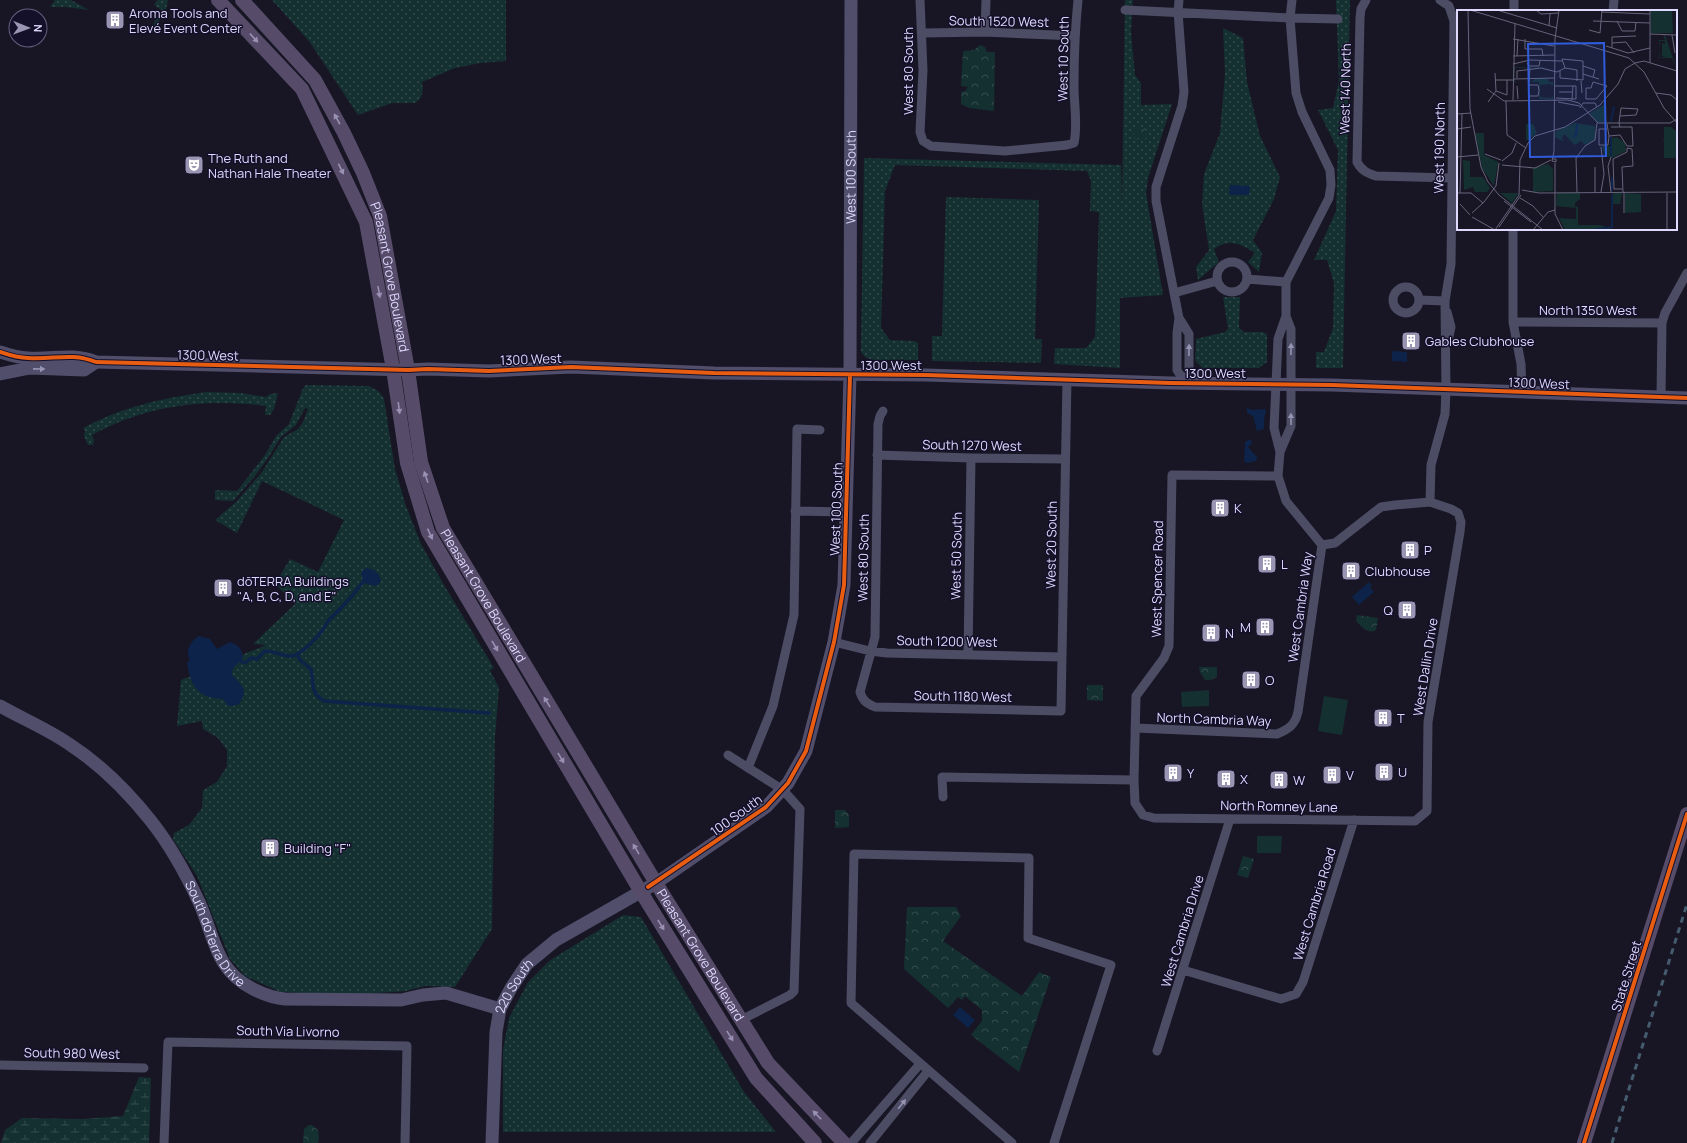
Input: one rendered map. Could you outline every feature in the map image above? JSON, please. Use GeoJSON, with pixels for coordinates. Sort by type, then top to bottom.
{"type":"FeatureCollection","features":[{"type":"Feature","properties":{"kind":"main road","name":"Pleasant Grove Boulevard"},"geometry":{"type":"LineString","coordinates":[[218,0],[302,89],[366,222],[393,369],[407,464],[428,532],[648,887],[741,1020],[768,1064],[844,1143]]}},
{"type":"Feature","properties":{"kind":"main road","name":"Pleasant Grove Boulevard"},"geometry":{"type":"LineString","coordinates":[[242,0],[315,80],[344,133],[363,173],[380,216],[408,370],[421,462],[443,528],[756,1078],[815,1143]]}},
{"type":"Feature","properties":{"kind":"main road","name":"State Street"},"geometry":{"type":"LineString","coordinates":[[1584,1143],[1687,814]]}},
{"type":"Feature","properties":{"kind":"street","name":"West 100 South"},"geometry":{"type":"LineString","coordinates":[[834,642],[844,585],[850,375],[851,0]]}},
{"type":"Feature","properties":{"kind":"street","name":"West 80 South"},"geometry":{"type":"LineString","coordinates":[[920,0],[923,70],[920,132],[923,141],[931,146],[1005,151],[1074,143]]}},
{"type":"Feature","properties":{"kind":"street"},"geometry":{"type":"LineString","coordinates":[[985,32],[986,0]]}},
{"type":"Feature","properties":{"kind":"street","name":"West 10 South"},"geometry":{"type":"LineString","coordinates":[[1074,143],[1076,122],[1074,90],[1075,36],[1078,0]]}},
{"type":"Feature","properties":{"kind":"street"},"geometry":{"type":"LineString","coordinates":[[1179,0],[1178,12],[1184,92],[1182,106],[1156,187],[1156,201],[1179,318],[1177,333],[1177,370],[1185,383]]}},
{"type":"Feature","properties":{"kind":"street"},"geometry":{"type":"LineString","coordinates":[[1284,383],[1278,338],[1286,316],[1286,282],[1329,198],[1331,185],[1330,170],[1302,112],[1296,94],[1290,18],[1292,0]]}},
{"type":"Feature","properties":{"kind":"street","name":"West 190 North"},"geometry":{"type":"LineString","coordinates":[[1440,0],[1449,6],[1454,21],[1451,264],[1445,301],[1451,327],[1446,350],[1446,389]]}},
{"type":"Feature","properties":{"kind":"street","name":"West 140 North"},"geometry":{"type":"LineString","coordinates":[[1365,1],[1361,9],[1360,18],[1357,162],[1361,169],[1367,174],[1452,178]]}},
{"type":"Feature","properties":{"kind":"street"},"geometry":{"type":"LineString","coordinates":[[1125,10],[1338,19]]}},
{"type":"Feature","properties":{"kind":"street","name":"South 1520 West"},"geometry":{"type":"LineString","coordinates":[[922,33],[985,32],[1075,36]]}},
{"type":"Feature","properties":{"kind":"street"},"geometry":{"type":"LineString","coordinates":[[1513,230],[1513,322],[1521,364],[1522,392]]}},
{"type":"Feature","properties":{"kind":"street"},"geometry":{"type":"LineString","coordinates":[[1227,262],[1233,262],[1244,267],[1247,274],[1247,279],[1243,288],[1234,292],[1222,290],[1217,281],[1217,272],[1219,268],[1227,262]]}},
{"type":"Feature","properties":{"kind":"street"},"geometry":{"type":"LineString","coordinates":[[1661,397],[1662,323],[1665,314],[1687,273]]}},
{"type":"Feature","properties":{"kind":"street"},"geometry":{"type":"LineString","coordinates":[[1247,279],[1286,282]]}},
{"type":"Feature","properties":{"kind":"street"},"geometry":{"type":"LineString","coordinates":[[1174,293],[1217,281]]}},
{"type":"Feature","properties":{"kind":"street"},"geometry":{"type":"LineString","coordinates":[[1419,300],[1445,301]]}},
{"type":"Feature","properties":{"kind":"street"},"geometry":{"type":"LineString","coordinates":[[1284,383],[1291,329],[1286,316]]}},
{"type":"Feature","properties":{"kind":"street","name":"North 1350 West"},"geometry":{"type":"LineString","coordinates":[[1513,322],[1662,323]]}},
{"type":"Feature","properties":{"kind":"street"},"geometry":{"type":"LineString","coordinates":[[0,352],[28,358],[60,356],[84,357],[96,362]]}},
{"type":"Feature","properties":{"kind":"street","name":"1300 West"},"geometry":{"type":"LineString","coordinates":[[96,362],[489,371],[571,367],[714,373],[926,375],[1185,383],[1284,383],[1687,398]]}},
{"type":"Feature","properties":{"kind":"street"},"geometry":{"type":"LineString","coordinates":[[0,374],[30,368],[84,370],[96,362]]}},
{"type":"Feature","properties":{"kind":"street","name":"West 20 South"},"geometry":{"type":"LineString","coordinates":[[1061,711],[1067,379]]}},
{"type":"Feature","properties":{"kind":"street","name":"West Cambria Way"},"geometry":{"type":"LineString","coordinates":[[1280,452],[1274,428],[1284,383]]}},
{"type":"Feature","properties":{"kind":"street","name":"West Cambria Way"},"geometry":{"type":"LineString","coordinates":[[1284,383],[1291,426],[1280,452],[1278,476],[1286,501],[1322,545],[1298,712],[1296,721],[1290,728]]}},
{"type":"Feature","properties":{"kind":"street"},"geometry":{"type":"LineString","coordinates":[[1322,545],[1335,543],[1381,507],[1430,502],[1431,465],[1443,424],[1446,389]]}},
{"type":"Feature","properties":{"kind":"street","name":"West 80 South"},"geometry":{"type":"LineString","coordinates":[[866,703],[860,692],[874,637],[878,424],[883,411]]}},
{"type":"Feature","properties":{"kind":"street"},"geometry":{"type":"LineString","coordinates":[[748,768],[773,706],[794,615],[797,429],[820,430]]}},
{"type":"Feature","properties":{"kind":"street","name":"South 1270 West"},"geometry":{"type":"LineString","coordinates":[[878,455],[1065,459]]}},
{"type":"Feature","properties":{"kind":"street","name":"West 50 South"},"geometry":{"type":"LineString","coordinates":[[968,655],[971,458]]}},
{"type":"Feature","properties":{"kind":"street","name":"West Spencer Road"},"geometry":{"type":"LineString","coordinates":[[1143,815],[1135,803],[1134,780],[1136,696],[1164,658],[1169,646],[1172,475],[1278,476]]}},
{"type":"Feature","properties":{"kind":"street","name":"West Dallin Drive"},"geometry":{"type":"LineString","coordinates":[[1415,821],[1427,812],[1428,722],[1461,522],[1458,513],[1444,506],[1430,502]]}},
{"type":"Feature","properties":{"kind":"street"},"geometry":{"type":"LineString","coordinates":[[795,511],[846,512]]}},
{"type":"Feature","properties":{"kind":"street","name":"100 South"},"geometry":{"type":"LineString","coordinates":[[648,887],[766,807],[788,784],[806,751],[834,642]]}},
{"type":"Feature","properties":{"kind":"street","name":"South 1200 West"},"geometry":{"type":"LineString","coordinates":[[834,642],[870,651],[887,653],[1062,657]]}},
{"type":"Feature","properties":{"kind":"street","name":"South 1180 West"},"geometry":{"type":"LineString","coordinates":[[866,703],[875,707],[1061,711]]}},
{"type":"Feature","properties":{"kind":"street","name":"South doTerra Drive"},"geometry":{"type":"LineString","coordinates":[[0,706],[64,741],[87,757],[107,773],[151,821],[184,871],[199,903],[221,960],[232,974],[242,983],[268,996],[285,999],[401,1000],[423,995],[446,993],[500,1009]]}},
{"type":"Feature","properties":{"kind":"street","name":"North Cambria Way"},"geometry":{"type":"LineString","coordinates":[[1135,728],[1277,734],[1290,728]]}},
{"type":"Feature","properties":{"kind":"street"},"geometry":{"type":"LineString","coordinates":[[728,755],[783,790],[800,810],[794,991],[790,995],[741,1020]]}},
{"type":"Feature","properties":{"kind":"street"},"geometry":{"type":"LineString","coordinates":[[943,797],[942,777],[1134,780]]}},
{"type":"Feature","properties":{"kind":"street","name":"North Romney Lane"},"geometry":{"type":"LineString","coordinates":[[1143,815],[1154,818],[1415,821]]}},
{"type":"Feature","properties":{"kind":"street","name":"West Cambria Drive"},"geometry":{"type":"LineString","coordinates":[[1157,1051],[1230,819]]}},
{"type":"Feature","properties":{"kind":"street","name":"West Cambria Road"},"geometry":{"type":"LineString","coordinates":[[1183,970],[1281,999],[1296,994],[1303,982],[1354,820]]}},
{"type":"Feature","properties":{"kind":"street"},"geometry":{"type":"LineString","coordinates":[[1012,1143],[928,1072],[851,1003],[854,854],[1029,858],[1028,938],[1111,965],[1054,1143]]}},
{"type":"Feature","properties":{"kind":"street","name":"220 South"},"geometry":{"type":"LineString","coordinates":[[492,1143],[496,1032],[500,1009],[511,988],[527,964],[556,940],[648,887]]}},
{"type":"Feature","properties":{"kind":"street","name":"South Via Livorno"},"geometry":{"type":"LineString","coordinates":[[164,1143],[168,1042],[407,1046],[405,1143]]}},
{"type":"Feature","properties":{"kind":"street"},"geometry":{"type":"LineString","coordinates":[[853,1143],[867,1124],[920,1064]]}},
{"type":"Feature","properties":{"kind":"street","name":"South 980 West"},"geometry":{"type":"LineString","coordinates":[[0,1065],[144,1068]]}},
{"type":"Feature","properties":{"kind":"street"},"geometry":{"type":"LineString","coordinates":[[870,1143],[928,1072]]}},
{"type":"Feature","properties":{"kind":"street"},"geometry":{"type":"LineString","coordinates":[[867,1124],[877,1134]]}},
{"type":"Feature","properties":{"kind":"green space"},"geometry":{"type":"Polygon","coordinates":[[[55,0],[71,0],[89,10],[50,7],[55,0]]]}},
{"type":"Feature","properties":{"kind":"green space"},"geometry":{"type":"Polygon","coordinates":[[[157,0],[168,0],[165,15],[155,25],[157,32],[152,32],[151,28],[161,10],[154,5],[157,0]]]}},
{"type":"Feature","properties":{"kind":"green space"},"geometry":{"type":"Polygon","coordinates":[[[272,0],[506,0],[506,61],[480,63],[455,68],[422,82],[423,90],[420,99],[415,103],[392,103],[358,115],[309,41],[272,0]]]}},
{"type":"Feature","properties":{"kind":"green space"},"geometry":{"type":"Polygon","coordinates":[[[1125,0],[1133,0],[1131,32],[1135,75],[1141,83],[1141,105],[1172,104],[1148,178],[1146,193],[1163,295],[1120,298],[1120,368],[1054,364],[1055,348],[1086,348],[1095,337],[1099,212],[1090,211],[1091,181],[1087,171],[895,165],[885,191],[881,328],[890,340],[914,341],[918,343],[918,360],[874,360],[866,358],[861,352],[864,158],[1121,165],[1122,207],[1125,0]]]}},
{"type":"Feature","properties":{"kind":"green space"},"geometry":{"type":"Polygon","coordinates":[[[1336,0],[1350,0],[1343,368],[1316,368],[1316,352],[1324,352],[1333,328],[1334,283],[1327,260],[1314,260],[1336,211],[1338,150],[1318,110],[1333,108],[1339,81],[1336,0]]]}},
{"type":"Feature","properties":{"kind":"green space"},"geometry":{"type":"Polygon","coordinates":[[[1223,28],[1243,38],[1247,82],[1260,136],[1280,177],[1274,199],[1253,240],[1262,253],[1259,272],[1248,262],[1255,253],[1240,245],[1230,243],[1214,249],[1219,262],[1198,280],[1196,267],[1209,250],[1202,204],[1204,174],[1220,133],[1225,74],[1223,28]]]}},
{"type":"Feature","properties":{"kind":"green space"},"geometry":{"type":"Polygon","coordinates":[[[980,45],[985,47],[987,52],[995,52],[994,111],[969,108],[961,104],[961,92],[965,91],[968,87],[961,86],[963,51],[974,50],[980,45]]]}},
{"type":"Feature","properties":{"kind":"green space"},"geometry":{"type":"Polygon","coordinates":[[[1133,127],[1146,127],[1147,138],[1134,138],[1133,127]]]}},
{"type":"Feature","properties":{"kind":"green space"},"geometry":{"type":"Polygon","coordinates":[[[946,197],[1039,200],[1035,339],[1042,339],[1041,363],[932,361],[932,336],[942,336],[946,197]]]}},
{"type":"Feature","properties":{"kind":"green space"},"geometry":{"type":"Polygon","coordinates":[[[1223,297],[1240,297],[1239,328],[1244,332],[1262,332],[1267,334],[1267,362],[1259,368],[1202,368],[1195,360],[1196,339],[1225,332],[1228,329],[1223,297]]]}},
{"type":"Feature","properties":{"kind":"green space"},"geometry":{"type":"Polygon","coordinates":[[[306,385],[368,386],[381,394],[384,399],[395,469],[406,506],[421,544],[494,668],[490,670],[499,688],[495,737],[492,929],[455,987],[425,986],[406,991],[350,995],[280,992],[245,976],[230,959],[197,876],[173,839],[174,833],[189,825],[202,808],[203,790],[217,782],[227,766],[227,750],[218,738],[203,729],[202,721],[177,726],[181,680],[266,645],[253,644],[295,604],[275,584],[290,559],[318,572],[344,520],[262,481],[237,533],[215,520],[236,502],[262,472],[284,437],[298,429],[303,422],[308,409],[305,408],[296,425],[281,437],[255,476],[233,501],[215,500],[215,490],[237,491],[265,455],[276,436],[289,424],[303,388],[306,385]]]}},
{"type":"Feature","properties":{"kind":"green space"},"geometry":{"type":"Polygon","coordinates":[[[206,392],[240,393],[266,397],[270,394],[278,393],[274,409],[270,415],[265,415],[266,406],[221,403],[176,406],[133,417],[112,425],[92,435],[94,441],[93,445],[88,445],[84,436],[85,431],[83,428],[113,414],[158,400],[206,392]]]}},
{"type":"Feature","properties":{"kind":"green space"},"geometry":{"type":"Polygon","coordinates":[[[1357,615],[1378,618],[1376,630],[1370,632],[1363,628],[1356,621],[1357,615]]]}},
{"type":"Feature","properties":{"kind":"green space"},"geometry":{"type":"Polygon","coordinates":[[[1199,667],[1217,667],[1217,677],[1210,680],[1205,680],[1199,667]]]}},
{"type":"Feature","properties":{"kind":"green space"},"geometry":{"type":"Polygon","coordinates":[[[1087,685],[1103,685],[1103,701],[1087,700],[1087,685]]]}},
{"type":"Feature","properties":{"kind":"green space"},"geometry":{"type":"Polygon","coordinates":[[[1209,690],[1209,706],[1182,707],[1181,692],[1209,690]]]}},
{"type":"Feature","properties":{"kind":"green space"},"geometry":{"type":"Polygon","coordinates":[[[1324,696],[1348,700],[1342,735],[1318,731],[1324,696]]]}},
{"type":"Feature","properties":{"kind":"green space"},"geometry":{"type":"Polygon","coordinates":[[[835,810],[845,810],[849,815],[849,827],[835,828],[835,810]]]}},
{"type":"Feature","properties":{"kind":"green space"},"geometry":{"type":"Polygon","coordinates":[[[1257,836],[1282,836],[1281,853],[1257,853],[1257,836]]]}},
{"type":"Feature","properties":{"kind":"green space"},"geometry":{"type":"Polygon","coordinates":[[[1243,856],[1254,859],[1248,878],[1237,875],[1243,856]]]}},
{"type":"Feature","properties":{"kind":"green space"},"geometry":{"type":"Polygon","coordinates":[[[907,907],[956,907],[961,916],[943,941],[1022,996],[1039,972],[1051,977],[1019,1072],[971,1035],[982,1021],[982,1010],[965,996],[962,1000],[958,997],[948,1008],[904,969],[907,907]]]}},
{"type":"Feature","properties":{"kind":"green space"},"geometry":{"type":"Polygon","coordinates":[[[623,915],[641,917],[744,1092],[776,1132],[503,1132],[503,1050],[509,1018],[528,982],[549,961],[623,915]]]}},
{"type":"Feature","properties":{"kind":"green space"},"geometry":{"type":"Polygon","coordinates":[[[139,1077],[151,1078],[149,1143],[1,1143],[5,1130],[22,1118],[82,1119],[123,1116],[139,1077]]]}},
{"type":"Feature","properties":{"kind":"green space"},"geometry":{"type":"Polygon","coordinates":[[[309,1125],[312,1125],[318,1130],[318,1143],[303,1143],[304,1129],[309,1125]]]}},
{"type":"Feature","properties":{"kind":"water"},"geometry":{"type":"Polygon","coordinates":[[[1230,185],[1250,186],[1249,195],[1229,195],[1230,185]]]}},
{"type":"Feature","properties":{"kind":"water"},"geometry":{"type":"Polygon","coordinates":[[[1392,351],[1407,352],[1407,362],[1392,361],[1392,351]]]}},
{"type":"Feature","properties":{"kind":"water"},"geometry":{"type":"Polygon","coordinates":[[[1247,408],[1253,410],[1265,409],[1264,429],[1257,431],[1253,416],[1247,413],[1247,408]]]}},
{"type":"Feature","properties":{"kind":"water"},"geometry":{"type":"Polygon","coordinates":[[[1251,439],[1252,443],[1248,447],[1257,457],[1256,461],[1247,463],[1244,461],[1245,442],[1251,439]]]}},
{"type":"Feature","properties":{"kind":"water"},"geometry":{"type":"Polygon","coordinates":[[[367,568],[378,573],[381,581],[378,585],[374,586],[364,583],[361,574],[363,570],[367,568]]]}},
{"type":"Feature","properties":{"kind":"water"},"geometry":{"type":"Polygon","coordinates":[[[1369,582],[1372,585],[1370,587],[1374,592],[1359,605],[1352,597],[1369,582]]]}},
{"type":"Feature","properties":{"kind":"water"},"geometry":{"type":"Polygon","coordinates":[[[199,636],[210,639],[217,649],[230,642],[236,644],[241,650],[243,658],[234,667],[232,672],[232,675],[244,691],[244,695],[239,704],[228,706],[223,699],[214,698],[201,693],[193,684],[188,670],[187,662],[190,661],[188,650],[191,643],[199,636]]]}},
{"type":"Feature","properties":{"kind":"water"},"geometry":{"type":"Polygon","coordinates":[[[960,1007],[975,1020],[968,1028],[953,1015],[960,1007]]]}},
{"type":"Feature","properties":{"kind":"waterway"},"geometry":{"type":"LineString","coordinates":[[238,660],[245,663],[251,658],[257,659],[265,651],[289,656],[301,652],[318,636],[328,621],[350,599],[365,580]]}},
{"type":"Feature","properties":{"kind":"waterway"},"geometry":{"type":"LineString","coordinates":[[297,654],[300,660],[311,669],[316,695],[324,701],[489,713]]}},
{"type":"Feature","properties":{"kind":"railway"},"geometry":{"type":"LineString","coordinates":[[1612,1143],[1687,904]]}},
{"type":"Feature","properties":{"kind":"cycle path"},"geometry":{"type":"LineString","coordinates":[[0,352],[24,358],[78,357],[96,362],[408,370],[428,369],[489,371],[571,367],[714,373],[926,375],[1171,383],[1332,385],[1687,398]]}},
{"type":"Feature","properties":{"kind":"cycle path"},"geometry":{"type":"LineString","coordinates":[[648,887],[766,807],[788,783],[806,751],[834,642],[844,585],[850,375]]}},
{"type":"Feature","properties":{"kind":"cycle path"},"geometry":{"type":"LineString","coordinates":[[1584,1143],[1687,814]]}},
{"type":"Feature","properties":{"kind":"place","name":"Aroma Tools and Elevé Event Center"},"geometry":{"type":"Point","coordinates":[115,20]}},
{"type":"Feature","properties":{"kind":"place","name":"The Ruth and Nathan Hale Theater"},"geometry":{"type":"Point","coordinates":[194,165]}},
{"type":"Feature","properties":{"kind":"place","name":"Gables Clubhouse"},"geometry":{"type":"Point","coordinates":[1411,341]}},
{"type":"Feature","properties":{"kind":"place","name":"K"},"geometry":{"type":"Point","coordinates":[1220,508]}},
{"type":"Feature","properties":{"kind":"place","name":"P"},"geometry":{"type":"Point","coordinates":[1410,550]}},
{"type":"Feature","properties":{"kind":"place","name":"L"},"geometry":{"type":"Point","coordinates":[1267,564]}},
{"type":"Feature","properties":{"kind":"place","name":"Clubhouse"},"geometry":{"type":"Point","coordinates":[1351,571]}},
{"type":"Feature","properties":{"kind":"place","name":"dōTERRA Buildings \"A, B, C, D, and E\""},"geometry":{"type":"Point","coordinates":[223,588]}},
{"type":"Feature","properties":{"kind":"place","name":"Q"},"geometry":{"type":"Point","coordinates":[1407,610]}},
{"type":"Feature","properties":{"kind":"place","name":"M"},"geometry":{"type":"Point","coordinates":[1265,627]}},
{"type":"Feature","properties":{"kind":"place","name":"N"},"geometry":{"type":"Point","coordinates":[1211,633]}},
{"type":"Feature","properties":{"kind":"place","name":"O"},"geometry":{"type":"Point","coordinates":[1251,680]}},
{"type":"Feature","properties":{"kind":"place","name":"T"},"geometry":{"type":"Point","coordinates":[1383,718]}},
{"type":"Feature","properties":{"kind":"place","name":"U"},"geometry":{"type":"Point","coordinates":[1384,772]}},
{"type":"Feature","properties":{"kind":"place","name":"Y"},"geometry":{"type":"Point","coordinates":[1173,773]}},
{"type":"Feature","properties":{"kind":"place","name":"V"},"geometry":{"type":"Point","coordinates":[1332,775]}},
{"type":"Feature","properties":{"kind":"place","name":"X"},"geometry":{"type":"Point","coordinates":[1226,779]}},
{"type":"Feature","properties":{"kind":"place","name":"W"},"geometry":{"type":"Point","coordinates":[1279,780]}},
{"type":"Feature","properties":{"kind":"place","name":"Building \"F\""},"geometry":{"type":"Point","coordinates":[270,848]}}]}
